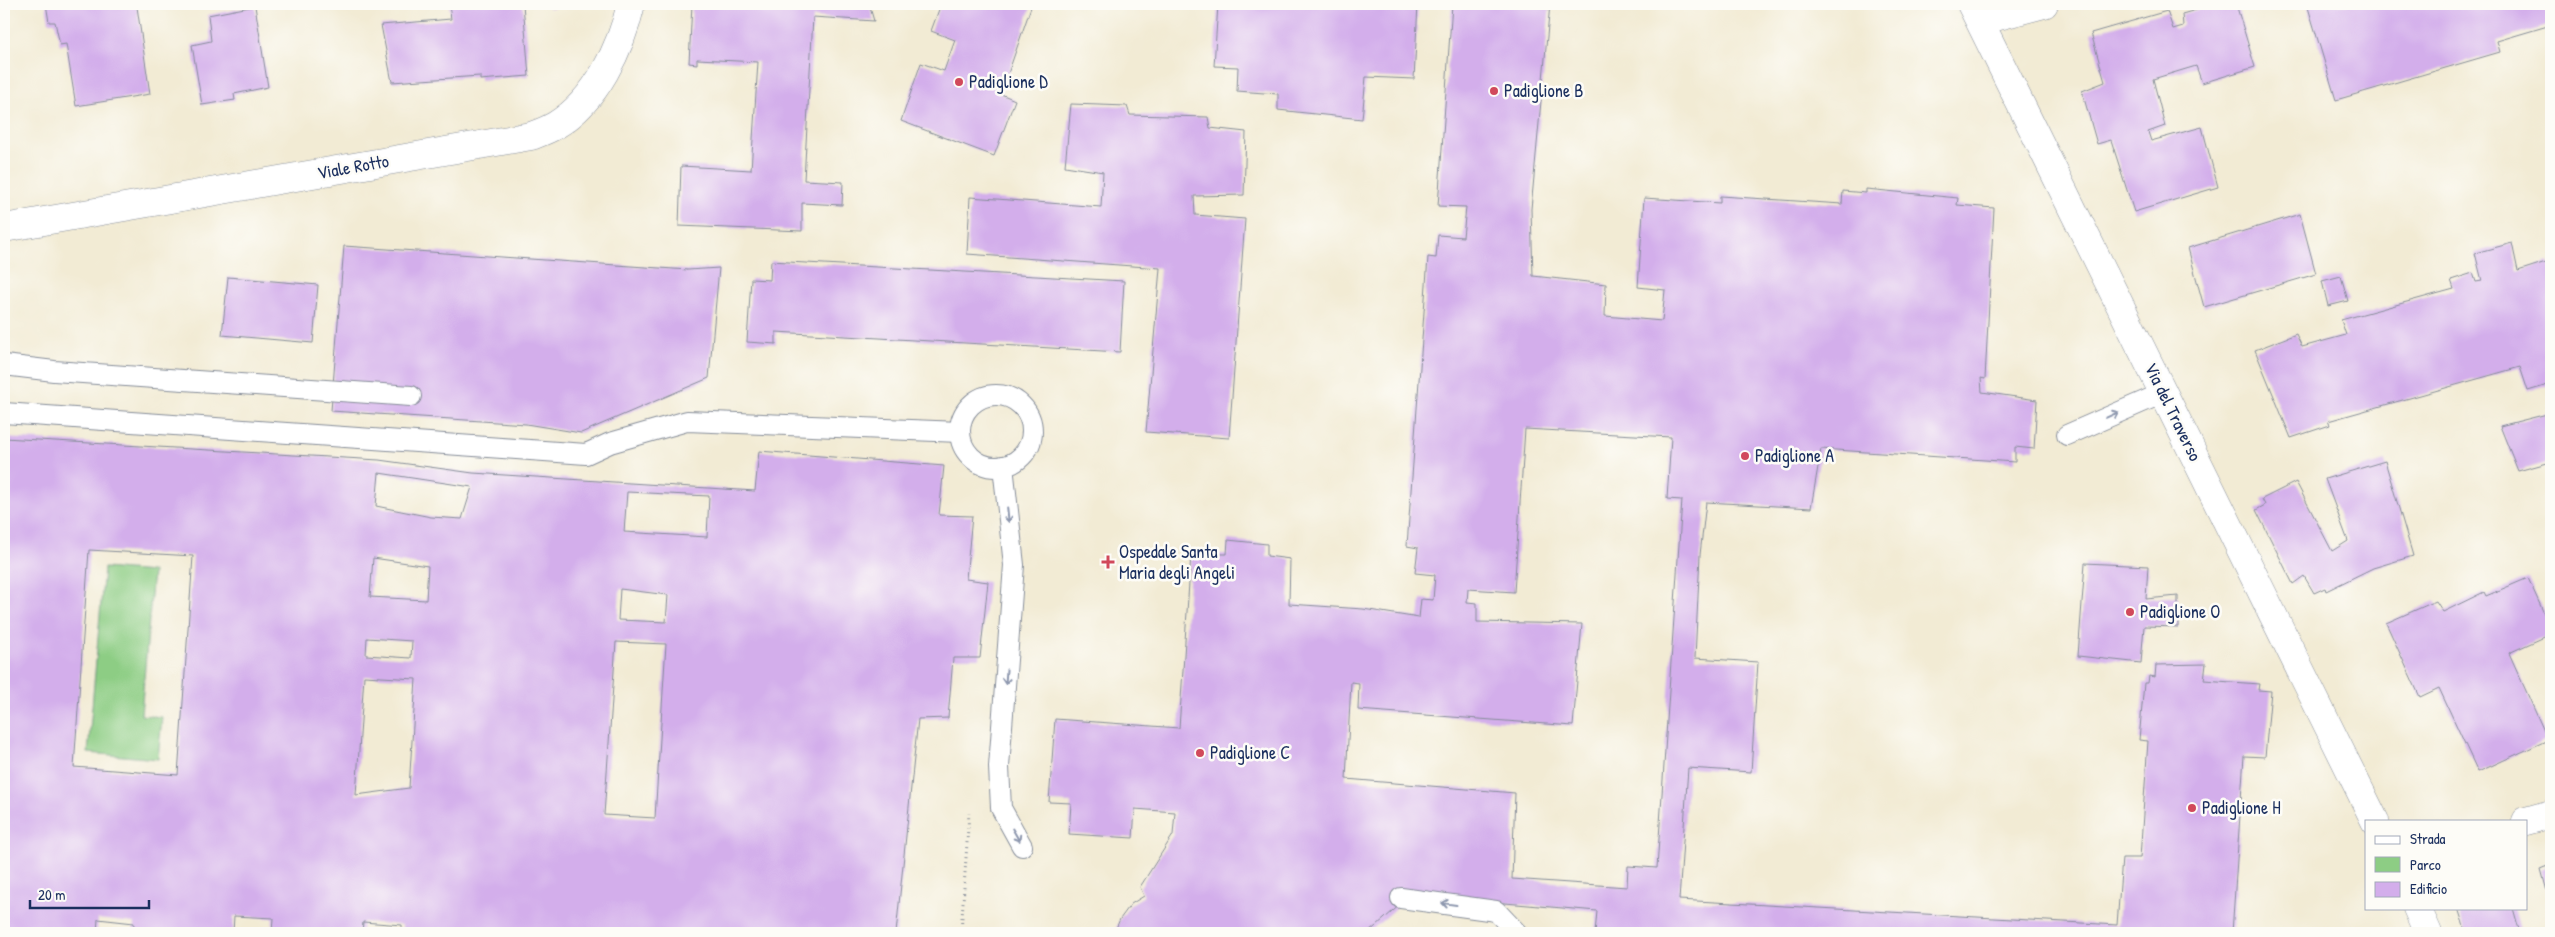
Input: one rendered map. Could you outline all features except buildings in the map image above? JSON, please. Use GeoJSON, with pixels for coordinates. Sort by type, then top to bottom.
{"type":"FeatureCollection","features":[{"type":"Feature","properties":{"kind":"street","name":"Viale Rotto"},"geometry":{"type":"LineString","coordinates":[[4,228],[531,136],[557,125],[580,104],[597,84],[612,61],[625,32],[631,4]]}},
{"type":"Feature","properties":{"kind":"street"},"geometry":{"type":"LineString","coordinates":[[1975,12],[2044,4]]}},
{"type":"Feature","properties":{"kind":"street","name":"Via del Traverso"},"geometry":{"type":"LineString","coordinates":[[1975,12],[2375,820]]}},
{"type":"Feature","properties":{"kind":"street"},"geometry":{"type":"LineString","coordinates":[[2528,820],[2551,814]]}},
{"type":"Feature","properties":{"kind":"street"},"geometry":{"type":"LineString","coordinates":[[2418,910],[2428,933]]}},
{"type":"Feature","properties":{"kind":"lane"},"geometry":{"type":"LineString","coordinates":[[4,365],[54,371],[412,396]]}},
{"type":"Feature","properties":{"kind":"lane"},"geometry":{"type":"LineString","coordinates":[[2068,434],[2163,393]]}},
{"type":"Feature","properties":{"kind":"lane"},"geometry":{"type":"LineString","coordinates":[[994,395],[1016,401],[1029,419],[1032,430],[1030,442],[1024,453],[1015,461],[1003,466],[991,467],[979,463],[969,455],[962,445],[960,432],[961,422],[973,403],[994,395]]}},
{"type":"Feature","properties":{"kind":"lane"},"geometry":{"type":"LineString","coordinates":[[4,413],[586,454],[610,443],[687,421],[960,432]]}},
{"type":"Feature","properties":{"kind":"lane"},"geometry":{"type":"LineString","coordinates":[[1003,466],[1014,565],[999,767],[1001,808],[1022,846]]}},
{"type":"Feature","properties":{"kind":"lane"},"geometry":{"type":"LineString","coordinates":[[1401,898],[1496,911],[1517,933]]}},
{"type":"Feature","properties":{"kind":"green space"},"geometry":{"type":"Polygon","coordinates":[[[104,568],[153,572],[141,715],[162,717],[158,759],[88,753],[104,568]]]}},
{"type":"Feature","properties":{"kind":"place","name":"Padiglione D"},"geometry":{"type":"Point","coordinates":[959,82]}},
{"type":"Feature","properties":{"kind":"place","name":"Padiglione B"},"geometry":{"type":"Point","coordinates":[1494,91]}},
{"type":"Feature","properties":{"kind":"place","name":"Padiglione A"},"geometry":{"type":"Point","coordinates":[1745,456]}},
{"type":"Feature","properties":{"kind":"place","name":"Ospedale Santa Maria degli Angeli"},"geometry":{"type":"Point","coordinates":[1108,562]}},
{"type":"Feature","properties":{"kind":"place","name":"Padiglione O"},"geometry":{"type":"Point","coordinates":[2130,612]}},
{"type":"Feature","properties":{"kind":"place","name":"Padiglione C"},"geometry":{"type":"Point","coordinates":[1200,753]}},
{"type":"Feature","properties":{"kind":"place","name":"Padiglione H"},"geometry":{"type":"Point","coordinates":[2192,808]}}]}
